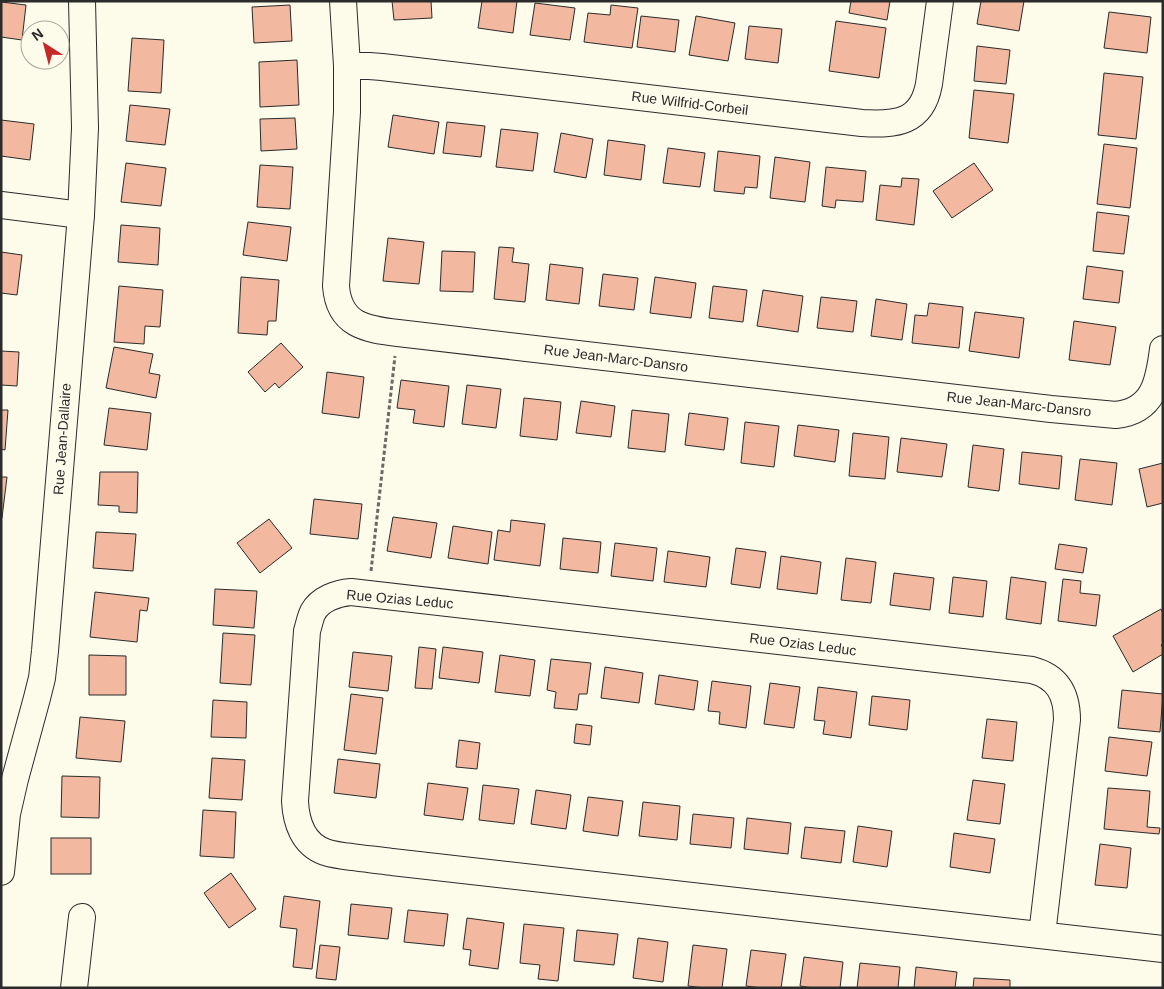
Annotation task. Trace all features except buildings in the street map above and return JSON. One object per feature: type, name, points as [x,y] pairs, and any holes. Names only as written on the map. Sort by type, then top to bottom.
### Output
[{"type":"street","name":"Rue Jean-Dallaire","points":[[1,872],[7,814],[42,678],[45,651],[81,215],[85,128],[82,1]]},
{"type":"street","name":"Rue Jean-Marc-Dansro","points":[[342,1],[347,66],[347,112],[336,286],[342,310],[362,327],[372,330],[1116,415],[1133,411],[1152,395],[1159,378],[1163,349]]},
{"type":"street","name":"Rue Wilfrid-Corbeil","points":[[347,66],[382,67],[862,123],[886,124],[912,115],[924,102],[929,84],[940,1]]},
{"type":"street","points":[[1,205],[81,215]]},
{"type":"street","name":"Rue Ozias Leduc","points":[[1042,935],[1067,720],[1067,710],[1062,691],[1047,675],[1032,670],[351,592],[333,595],[314,611],[307,631],[294,801],[297,822],[301,831],[308,840],[323,852],[392,862],[1163,949]]},
{"type":"street","points":[[74,988],[82,916]]},
{"type":"path","points":[[370,579],[396,348]]}]
